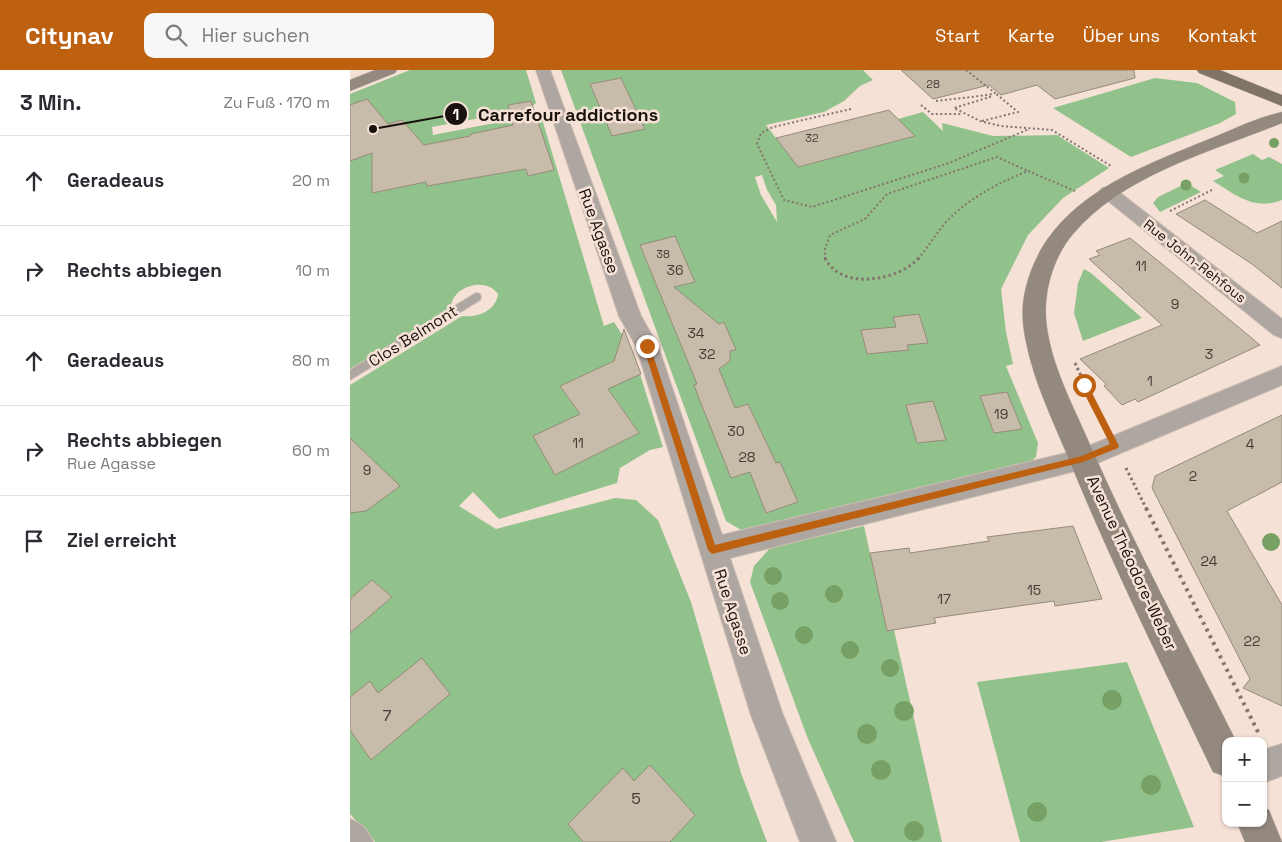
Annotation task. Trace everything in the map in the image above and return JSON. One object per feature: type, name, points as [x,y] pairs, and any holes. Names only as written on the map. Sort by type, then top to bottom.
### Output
[{"type":"main road","points":[[1205,70],[1282,101]]},
{"type":"street","points":[[350,86],[389,70]]},
{"type":"street","name":"Rue Agasse","points":[[543,70],[630,316],[647,346],[767,715],[818,842]]},
{"type":"street","name":"Avenue Théodore-Weber","points":[[1222,751],[1083,459],[1042,361],[1035,326],[1035,300],[1039,278],[1046,257],[1081,214],[1108,192],[1140,173],[1282,117]]},
{"type":"street","name":"Rue John-Rehfous","points":[[1108,192],[1282,330]]},
{"type":"street","points":[[712,550],[1083,459],[1282,375]]},
{"type":"street","points":[[1267,766],[1282,760]]},
{"type":"street","points":[[1258,827],[1264,842]]},
{"type":"street","points":[[350,836],[356,842]]},
{"type":"lane","name":"Clos Belmont","points":[[350,376],[476,297]]},
{"type":"path","points":[[966,70],[1018,112],[980,121]]},
{"type":"path","points":[[936,101],[995,93]]},
{"type":"path","points":[[988,95],[990,97],[954,108],[962,114],[980,121],[1029,130],[1052,130],[1117,169]]},
{"type":"path","points":[[921,105],[932,114],[962,114]]},
{"type":"path","points":[[851,108],[773,127],[761,133],[757,144],[784,200],[798,206],[812,207],[955,162],[990,149],[1029,130]]},
{"type":"path","points":[[1030,170],[1010,178],[966,204],[936,234],[914,263],[894,274],[864,280],[838,273],[825,262],[823,254],[830,235],[865,219],[887,194],[997,157],[1030,170],[1078,193]]},
{"type":"path","points":[[1166,213],[1212,190]]},
{"type":"path","points":[[1073,359],[1260,737]]},
{"type":"green space","points":[[410,70],[526,70],[536,103],[529,109],[432,127],[433,135],[531,116],[542,119],[604,326],[614,322],[633,352],[663,447],[650,450],[620,468],[617,483],[499,519],[473,492],[459,506],[496,529],[615,498],[636,500],[658,520],[691,602],[741,773],[767,842],[375,842],[350,814],[350,385],[462,316],[474,316],[490,309],[494,305],[498,294],[486,286],[470,286],[463,289],[453,300],[451,308],[350,369],[350,94]],"holes":[[[614,397],[639,433],[607,449],[580,414]]]},
{"type":"green space","points":[[561,70],[863,70],[873,80],[860,86],[844,101],[824,112],[766,125],[798,167],[915,136],[898,119],[923,112],[943,131],[942,123],[993,136],[1057,135],[1109,168],[1063,198],[1028,235],[1001,289],[1006,332],[1013,364],[1006,366],[1038,443],[1036,457],[1026,466],[756,530],[741,530],[726,521]],"holes":[[[762,175],[767,190],[776,205],[777,222],[761,195],[755,177]]]},
{"type":"green space","points":[[1155,78],[1197,83],[1235,102],[1236,114],[1220,123],[1131,157],[1053,108]]},
{"type":"green space","points":[[1253,154],[1262,160],[1269,157],[1282,164],[1282,200],[1263,204],[1254,203],[1213,181],[1224,176],[1215,170]]},
{"type":"green space","points":[[1187,183],[1201,192],[1160,212],[1153,203],[1158,197]]},
{"type":"green space","points":[[1084,269],[1142,318],[1083,341],[1074,313],[1078,283]]},
{"type":"green space","points":[[864,526],[887,630],[894,630],[942,842],[854,842],[808,739],[750,582],[754,566],[770,548]]},
{"type":"green space","points":[[1127,662],[1194,827],[1101,842],[1020,842],[977,682]]},
{"type":"building","points":[[901,70],[1134,70],[1135,78],[1055,99],[1037,85],[1001,95],[989,85],[933,99]]},
{"type":"building","points":[[621,78],[645,129],[612,136],[590,84]]},
{"type":"building","points":[[367,99],[388,124],[402,120],[424,145],[513,125],[508,105],[531,101],[554,170],[528,176],[526,169],[427,186],[426,182],[372,193],[372,153],[350,161],[350,105]]},
{"type":"building","points":[[889,110],[915,136],[798,167],[776,138]]},
{"type":"building","points":[[1205,200],[1257,233],[1282,221],[1282,288],[1252,264],[1176,214]]},
{"type":"building","points":[[675,236],[695,282],[674,287],[719,324],[724,322],[736,350],[730,351],[730,361],[719,369],[735,408],[748,404],[776,463],[780,462],[798,502],[766,513],[750,472],[731,478],[694,385],[697,384],[640,245]]},
{"type":"building","points":[[1130,238],[1260,345],[1138,402],[1135,399],[1122,405],[1104,386],[1106,384],[1080,359],[1162,325],[1089,259],[1100,255],[1096,251]]},
{"type":"building","points":[[919,314],[928,343],[907,345],[909,350],[867,354],[861,330],[896,327],[893,317]]},
{"type":"building","points":[[624,329],[641,374],[608,389],[639,433],[555,475],[533,436],[580,414],[560,386],[614,361]]},
{"type":"building","points":[[1007,392],[1022,429],[994,433],[980,396]]},
{"type":"building","points":[[933,401],[946,440],[917,443],[906,405]]},
{"type":"building","points":[[1282,415],[1282,482],[1227,511],[1282,605],[1282,706],[1243,688],[1250,679],[1152,488],[1155,476]]},
{"type":"building","points":[[350,438],[400,486],[366,511],[350,513]]},
{"type":"building","points":[[1073,526],[1102,599],[1055,606],[1054,601],[934,618],[936,623],[887,631],[870,553],[909,548],[910,553],[989,541],[987,537]]},
{"type":"building","points":[[372,580],[392,597],[350,633],[350,599]]},
{"type":"building","points":[[422,658],[450,694],[371,760],[350,730],[350,697],[370,681],[378,693]]},
{"type":"building","points":[[650,765],[695,815],[670,842],[583,842],[568,824],[623,768],[634,781]]},
{"type":"place","name":"Carrefour addictions","points":[[373,129]]},
{"type":"route","points":[[647,346],[712,550],[1083,459],[1115,446],[1084,385]]}]
